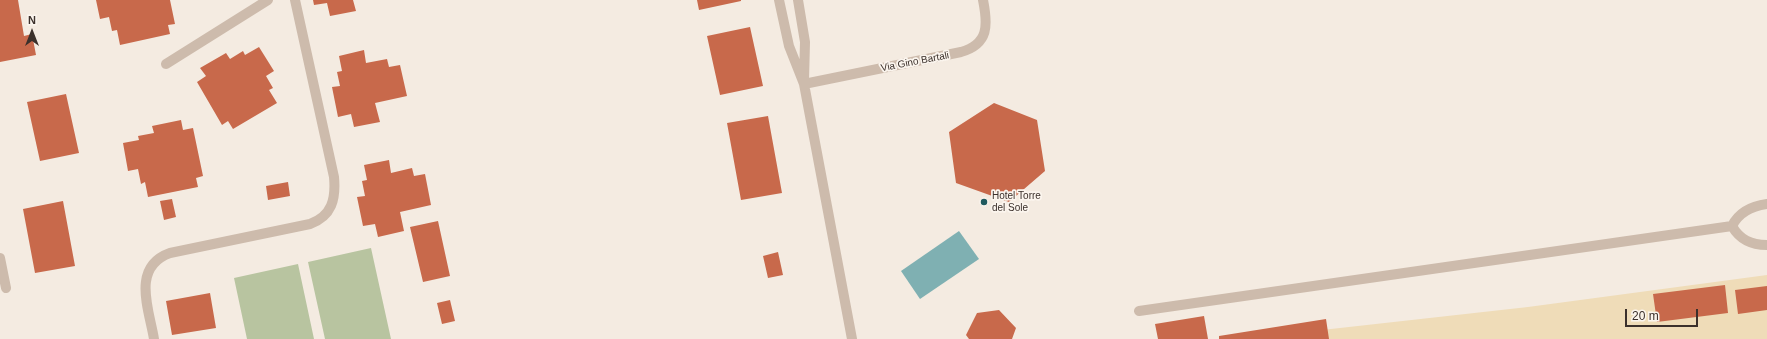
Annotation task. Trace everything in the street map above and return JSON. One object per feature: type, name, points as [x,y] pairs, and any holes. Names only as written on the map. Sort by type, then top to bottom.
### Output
[{"type":"street","points":[[166,64],[268,0]]},
{"type":"street","points":[[154,339],[145,286],[149,269],[157,259],[170,253],[310,224],[321,220],[330,209],[333,200],[334,177],[295,0]]},
{"type":"street","points":[[779,0],[789,46],[804,84]]},
{"type":"street","points":[[798,0],[804,42],[804,84],[852,339]]},
{"type":"street","name":"Via Gino Bartali","points":[[804,84],[961,52],[973,48],[982,40],[985,32],[986,14],[983,0]]},
{"type":"street","points":[[1732,226],[1735,220],[1746,211],[1767,204]]},
{"type":"street","points":[[1732,226],[1744,240],[1753,244],[1767,245]]},
{"type":"street","points":[[1140,311],[1732,226]]},
{"type":"street","points":[[0,258],[6,288]]},
{"type":"green space","points":[[371,248],[391,339],[325,339],[308,262]]},
{"type":"green space","points":[[298,264],[314,339],[247,339],[234,278]]},
{"type":"sand","points":[[1767,275],[1767,339],[1279,339],[1322,330],[1528,307]]},
{"type":"water","points":[[959,231],[979,259],[920,299],[901,271]]},
{"type":"building","points":[[0,0],[18,0],[24,36],[32,34],[36,55],[0,62]]},
{"type":"building","points":[[96,0],[170,0],[175,24],[168,25],[170,34],[120,45],[117,30],[112,31],[109,17],[100,19]]},
{"type":"building","points":[[313,0],[353,0],[356,11],[330,16],[327,3],[314,5]]},
{"type":"building","points":[[697,0],[741,0],[741,1],[699,10]]},
{"type":"building","points":[[750,27],[763,86],[720,95],[707,36]]},
{"type":"building","points":[[259,47],[274,71],[266,76],[273,88],[269,90],[277,103],[233,129],[228,121],[222,125],[197,82],[206,76],[200,68],[226,53],[230,59],[243,51],[245,55]]},
{"type":"building","points":[[364,50],[366,63],[387,59],[389,67],[400,65],[407,96],[375,103],[380,122],[354,127],[351,114],[338,117],[332,87],[340,86],[337,72],[342,71],[339,56]]},
{"type":"building","points":[[66,94],[79,153],[40,161],[27,102]]},
{"type":"building","points":[[994,103],[1037,120],[1045,171],[1009,202],[956,183],[949,132]]},
{"type":"building","points":[[768,116],[782,193],[741,200],[727,123]]},
{"type":"building","points":[[181,120],[183,130],[193,128],[203,176],[196,178],[198,187],[148,197],[145,182],[141,184],[138,169],[128,171],[123,143],[139,140],[138,136],[154,133],[152,126]]},
{"type":"building","points":[[389,160],[391,173],[412,168],[414,176],[425,174],[431,205],[400,212],[404,231],[378,237],[375,224],[363,226],[357,197],[365,196],[362,181],[367,180],[364,165]]},
{"type":"building","points":[[288,182],[290,196],[268,200],[266,186]]},
{"type":"building","points":[[172,199],[176,217],[164,220],[160,201]]},
{"type":"building","points":[[63,201],[75,266],[35,273],[23,209]]},
{"type":"building","points":[[438,221],[450,276],[423,282],[410,227]]},
{"type":"building","points":[[778,252],[783,275],[768,278],[763,256]]},
{"type":"building","points":[[1725,285],[1728,313],[1657,322],[1653,294]]},
{"type":"building","points":[[1767,286],[1767,310],[1738,314],[1735,290]]},
{"type":"building","points":[[210,293],[216,328],[172,335],[166,301]]},
{"type":"building","points":[[450,300],[455,321],[442,324],[437,303]]},
{"type":"building","points":[[999,310],[1016,328],[1012,339],[969,339],[966,335],[977,313]]},
{"type":"building","points":[[1204,316],[1208,339],[1158,339],[1155,324]]},
{"type":"building","points":[[1326,319],[1329,339],[1219,339],[1219,336]]},
{"type":"place","name":"Hotel Torre del Sole","points":[[984,202]]}]
